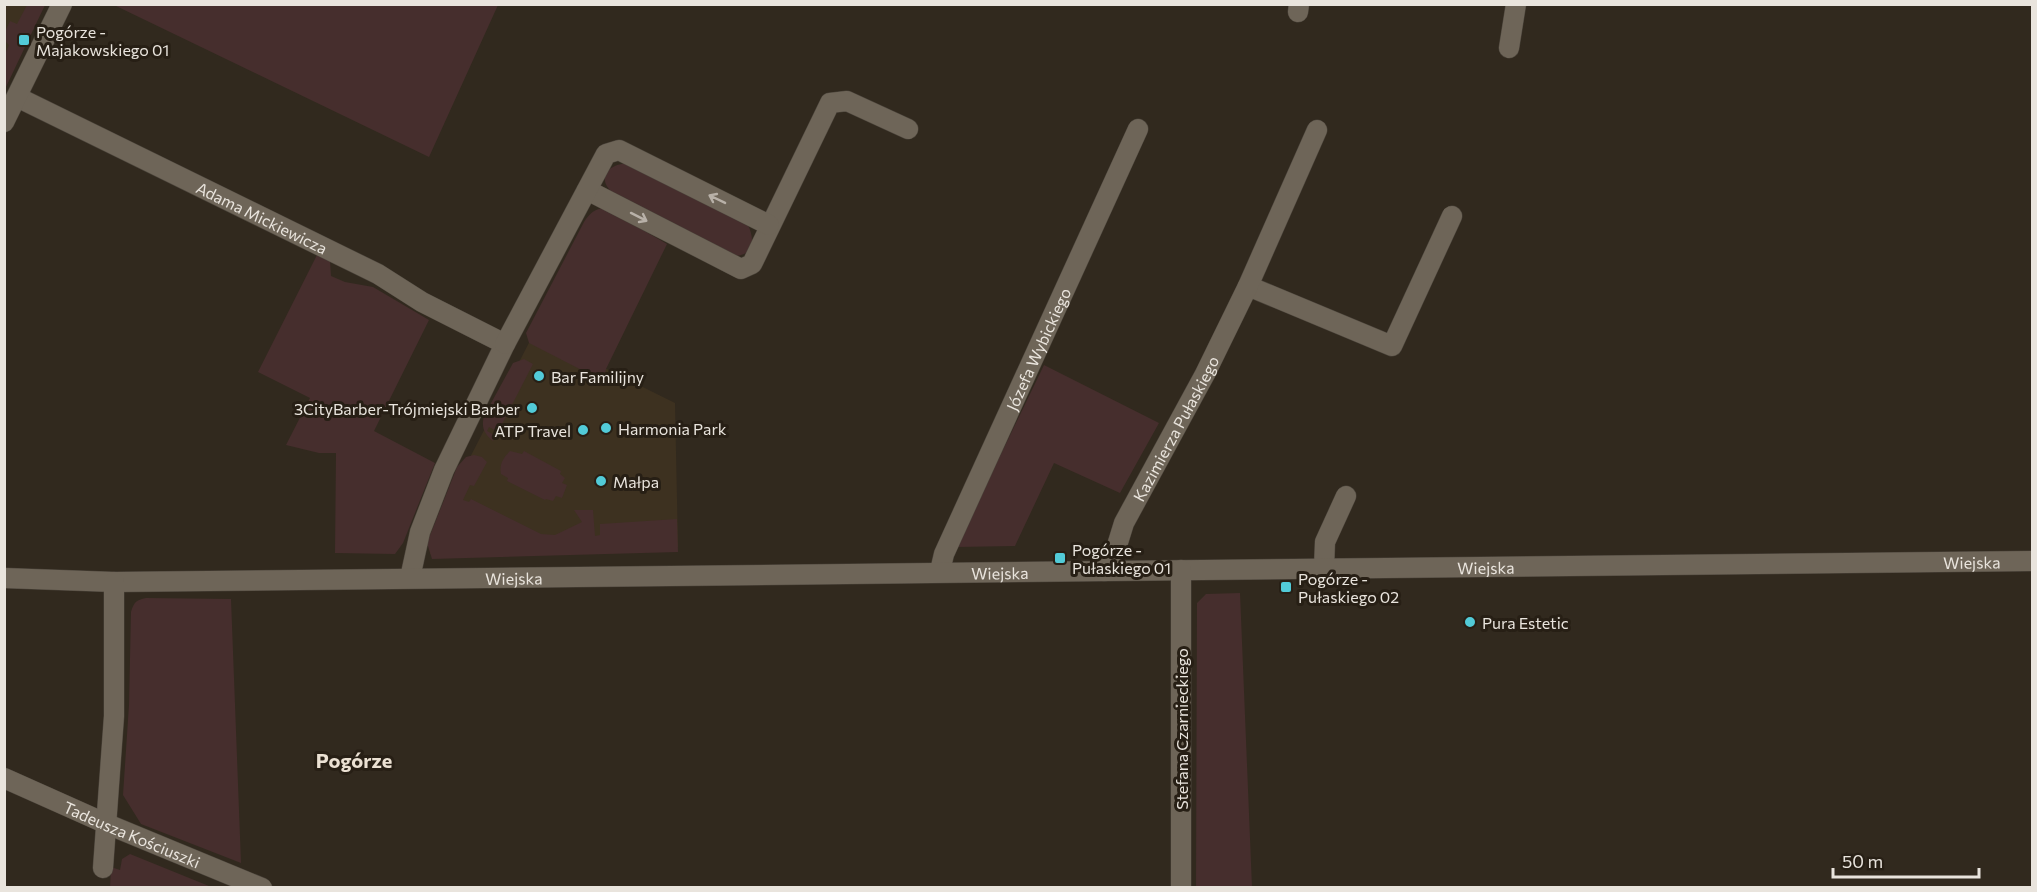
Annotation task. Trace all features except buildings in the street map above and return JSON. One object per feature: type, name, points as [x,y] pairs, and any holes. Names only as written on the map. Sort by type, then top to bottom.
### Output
[{"type":"street","points":[[9,110],[62,4]]},
{"type":"street","points":[[1509,48],[1516,4]]},
{"type":"street","points":[[587,190],[741,269],[752,264],[830,103],[847,101],[909,129]]},
{"type":"street","name":"Adama Mickiewicza","points":[[9,110],[378,274],[422,302],[505,344]]},
{"type":"street","name":"Józefa Wybickiego","points":[[940,571],[944,554],[1138,129]]},
{"type":"street","name":"Kazimierza Pułaskiego","points":[[1104,571],[1115,552],[1124,523],[1205,374],[1248,286],[1317,130]]},
{"type":"street","points":[[410,578],[420,532],[444,470],[505,344],[606,154],[619,150],[769,225]]},
{"type":"street","points":[[1248,286],[1392,346],[1452,216]]},
{"type":"street","points":[[1324,568],[1325,542],[1346,496]]},
{"type":"street","name":"Wiejska","points":[[4,578],[114,582],[940,571],[2032,561]]},
{"type":"street","name":"Stefana Czarnieckiego","points":[[1181,570],[1181,888]]},
{"type":"street","points":[[103,868],[114,716],[114,582]]},
{"type":"street","name":"Tadeusza Kościuszki","points":[[4,778],[107,824],[262,888]]},
{"type":"shaded area","points":[[498,4],[429,157],[114,5]]},
{"type":"shaded area","points":[[5,5],[45,5],[5,83]]},
{"type":"shaded area","points":[[27,5],[45,5],[5,89],[5,54],[9,45],[5,41],[5,32],[10,21],[17,24]]},
{"type":"shaded area","points":[[631,163],[748,225],[752,237],[751,247],[744,254],[731,256],[615,195],[605,183],[606,173],[616,166]]},
{"type":"shaded area","points":[[605,208],[667,244],[606,369],[603,381],[529,343],[526,333],[584,222],[593,212]]},
{"type":"shaded area","points":[[318,253],[330,261],[331,276],[345,282],[373,287],[429,320],[374,431],[435,463],[403,543],[395,554],[335,553],[336,453],[319,453],[286,445],[310,398],[258,372]]},
{"type":"shaded area","name":"Harmonia Park","points":[[534,333],[675,403],[678,547],[430,554],[429,537]]},
{"type":"shaded area","points":[[524,359],[533,364],[498,432],[489,427],[487,431],[496,436],[493,441],[484,430],[484,416],[513,363]]},
{"type":"shaded area","points":[[1044,365],[1159,423],[1120,493],[1054,463],[1015,546],[956,547]]},
{"type":"shaded area","points":[[510,451],[522,454],[524,451],[561,471],[560,474],[565,478],[562,483],[567,485],[562,498],[556,496],[553,501],[545,500],[507,481],[508,478],[501,474],[501,465]]},
{"type":"shaded area","points":[[474,455],[482,457],[487,462],[474,486],[470,485],[463,500],[469,502],[471,499],[541,534],[555,535],[582,522],[574,510],[593,510],[595,536],[600,535],[600,524],[677,519],[678,552],[432,559],[427,543],[457,467],[466,457]]},
{"type":"shaded area","points":[[1240,593],[1252,887],[1196,887],[1197,603],[1206,594]]},
{"type":"shaded area","points":[[146,598],[231,599],[241,863],[141,824],[123,795],[129,705],[131,612],[136,602]]},
{"type":"shaded area","points":[[130,854],[209,886],[209,888],[110,888],[111,867],[120,870],[122,859]]},
{"type":"place","name":"Pogórze - Majakowskiego 01","points":[[24,40]]},
{"type":"place","name":"Bar Familijny","points":[[539,376]]},
{"type":"place","name":"3CityBarber-Trójmiejski Barber","points":[[532,408]]},
{"type":"place","name":"Harmonia Park","points":[[606,428]]},
{"type":"place","name":"ATP Travel","points":[[583,430]]},
{"type":"place","name":"Małpa","points":[[601,481]]},
{"type":"place","name":"Pogórze - Pułaskiego 01","points":[[1060,558]]},
{"type":"place","name":"Pogórze - Pułaskiego 02","points":[[1286,587]]},
{"type":"place","name":"Pura Estetic","points":[[1470,622]]},
{"type":"district","name":"Pogórze","points":[[354,760]]}]
